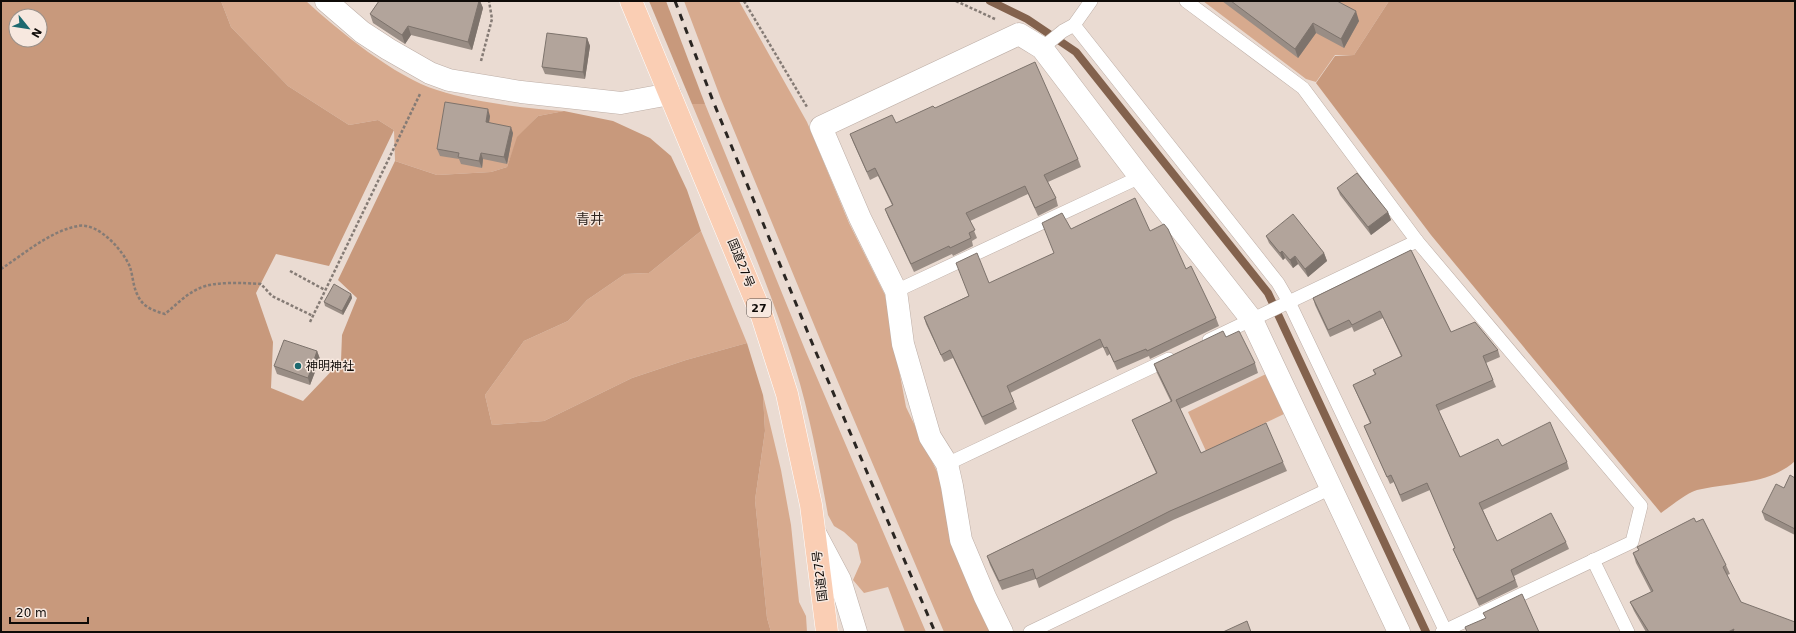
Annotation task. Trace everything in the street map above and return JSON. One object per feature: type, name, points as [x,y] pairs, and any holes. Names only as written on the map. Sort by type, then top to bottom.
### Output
[{"type":"highway","name":"国道27号","points":[[631,1],[769,336],[787,394],[806,474],[815,532],[827,632]]},
{"type":"street","points":[[326,1],[362,32],[430,73],[449,80],[521,92],[621,103],[670,94]]},
{"type":"street","points":[[1002,632],[985,597],[961,540],[947,464],[930,437],[903,344],[896,292],[860,218],[821,127],[1019,34],[1045,45],[1140,178],[1259,316],[1331,488],[1399,632]]},
{"type":"street","points":[[815,532],[840,580],[856,632]]},
{"type":"lane","points":[[1045,45],[1068,28],[1091,1]]},
{"type":"lane","points":[[1068,28],[1278,283],[1286,304],[1444,632],[1632,542],[1641,506],[1418,241],[1303,88],[1186,1]]},
{"type":"lane","points":[[896,292],[1140,178]]},
{"type":"lane","points":[[1196,346],[1418,241]]},
{"type":"lane","points":[[947,464],[1181,353]]},
{"type":"lane","points":[[1030,632],[1331,488]]},
{"type":"lane","points":[[1594,560],[1628,632]]},
{"type":"path","points":[[475,85],[492,20],[489,1]]},
{"type":"path","points":[[744,1],[812,117],[821,127]]},
{"type":"path","points":[[956,1],[999,21],[1019,34]]},
{"type":"path","points":[[310,322],[430,73]]},
{"type":"path","points":[[1,269],[56,234],[79,225],[95,229],[116,246],[125,256],[138,297],[151,310],[165,314],[187,295],[201,287],[249,283],[261,284],[272,296],[313,316]]},
{"type":"path","points":[[290,271],[325,290]]},
{"type":"shaded area","points":[[1,1],[221,1],[231,27],[288,86],[349,125],[378,120],[394,130],[329,266],[276,254],[256,293],[273,342],[271,388],[303,401],[341,361],[342,335],[357,298],[338,280],[395,161],[437,175],[491,172],[507,167],[517,137],[538,116],[564,111],[613,121],[650,138],[671,156],[687,190],[701,231],[649,273],[625,274],[587,300],[568,321],[524,341],[485,395],[492,425],[544,421],[632,378],[686,360],[747,343],[763,395],[765,431],[755,500],[767,618],[771,632],[1,632]]},
{"type":"shaded area","points":[[221,1],[306,1],[334,26],[368,52],[403,75],[421,84],[453,95],[484,102],[564,111],[538,116],[518,137],[507,167],[491,172],[437,175],[395,161],[394,130],[378,120],[349,125],[288,86],[231,27]]},
{"type":"shaded area","points":[[649,1],[666,1],[705,104],[692,104]]},
{"type":"shaded area","points":[[684,1],[739,1],[807,122],[849,223],[885,295],[906,407],[941,480],[990,632],[944,632],[824,349],[721,99]]},
{"type":"shaded area","points":[[1203,1],[1389,1],[1354,55],[1335,55],[1316,82],[1306,79]]},
{"type":"shaded area","points":[[1389,1],[1795,1],[1795,461],[1785,469],[1761,479],[1697,490],[1683,497],[1661,513],[1431,235],[1316,83],[1335,56],[1354,55]]},
{"type":"shaded area","points":[[692,104],[705,104],[806,352],[926,632],[905,632],[888,587],[864,593],[853,580],[861,562],[857,544],[844,532],[834,526],[828,515],[810,422],[784,333],[746,234]]},
{"type":"shaded area","points":[[701,231],[747,343],[686,360],[632,378],[544,421],[492,425],[485,395],[524,341],[568,321],[587,300],[625,274],[649,273]]},
{"type":"shaded area","points":[[1266,374],[1284,414],[1206,451],[1188,412]]},
{"type":"shaded area","points":[[763,395],[781,470],[791,525],[799,602],[806,616],[807,632],[771,632],[767,618],[755,500],[765,431]]},
{"type":"building","points":[[379,1],[479,1],[468,42],[408,26],[402,35],[370,14]]},
{"type":"building","points":[[1231,1],[1337,1],[1356,11],[1341,39],[1313,23],[1295,49]]},
{"type":"building","points":[[547,33],[587,38],[583,72],[542,67]]},
{"type":"building","points":[[1035,62],[1078,159],[1044,175],[1056,198],[1035,208],[1025,186],[966,213],[975,230],[969,233],[971,238],[950,248],[949,246],[911,264],[885,209],[893,205],[875,168],[867,172],[850,134],[892,115],[896,123],[933,106],[935,108]]},
{"type":"building","points":[[445,102],[488,109],[486,122],[511,127],[504,157],[481,153],[479,161],[458,157],[459,153],[437,149]]},
{"type":"building","points":[[1357,173],[1388,212],[1368,227],[1337,188]]},
{"type":"building","points":[[1135,198],[1150,231],[1164,224],[1168,229],[1186,269],[1191,266],[1216,318],[1147,351],[1146,349],[1114,362],[1107,347],[1104,348],[1100,339],[1007,386],[1014,402],[982,417],[950,350],[941,355],[924,317],[969,296],[956,263],[977,253],[989,283],[1054,253],[1042,223],[1062,213],[1071,229]]},
{"type":"building","points":[[1293,214],[1324,253],[1305,269],[1295,256],[1290,260],[1282,251],[1280,253],[1266,236]]},
{"type":"building","points":[[1411,250],[1451,332],[1475,322],[1498,350],[1483,356],[1493,380],[1436,405],[1460,457],[1498,439],[1502,446],[1550,422],[1567,462],[1479,503],[1497,541],[1551,513],[1566,542],[1511,570],[1515,580],[1477,599],[1453,549],[1455,548],[1427,483],[1400,495],[1391,475],[1387,477],[1364,426],[1371,423],[1353,385],[1376,374],[1373,370],[1402,356],[1380,311],[1352,325],[1349,320],[1328,330],[1313,298]]},
{"type":"building","points":[[334,284],[351,294],[342,311],[324,302]]},
{"type":"building","points":[[1223,331],[1226,337],[1239,331],[1255,363],[1176,400],[1201,453],[1266,423],[1283,462],[1170,511],[1036,579],[1033,569],[999,581],[987,556],[1157,473],[1132,420],[1172,401],[1154,364]]},
{"type":"building","name":"神明神社","points":[[284,340],[317,351],[308,378],[274,366]]},
{"type":"building","points":[[1790,475],[1795,478],[1795,529],[1762,512],[1776,484],[1784,488]]},
{"type":"building","points":[[1694,518],[1696,522],[1703,519],[1726,565],[1723,567],[1741,602],[1795,622],[1795,632],[1733,632],[1734,629],[1728,632],[1649,632],[1630,602],[1653,591],[1633,553],[1639,550],[1637,547]]},
{"type":"building","points":[[1522,594],[1539,632],[1467,632],[1465,627],[1486,618],[1483,613]]},
{"type":"building","points":[[1247,621],[1251,632],[1223,632]]},
{"type":"waterway","points":[[990,1],[1027,19],[1076,52],[1268,293],[1426,632]]},
{"type":"railway","points":[[675,1],[713,101],[815,350],[935,632]]},
{"type":"place","name":"神明神社","points":[[298,366]]},
{"type":"district","name":"青井","points":[[590,219]]}]
